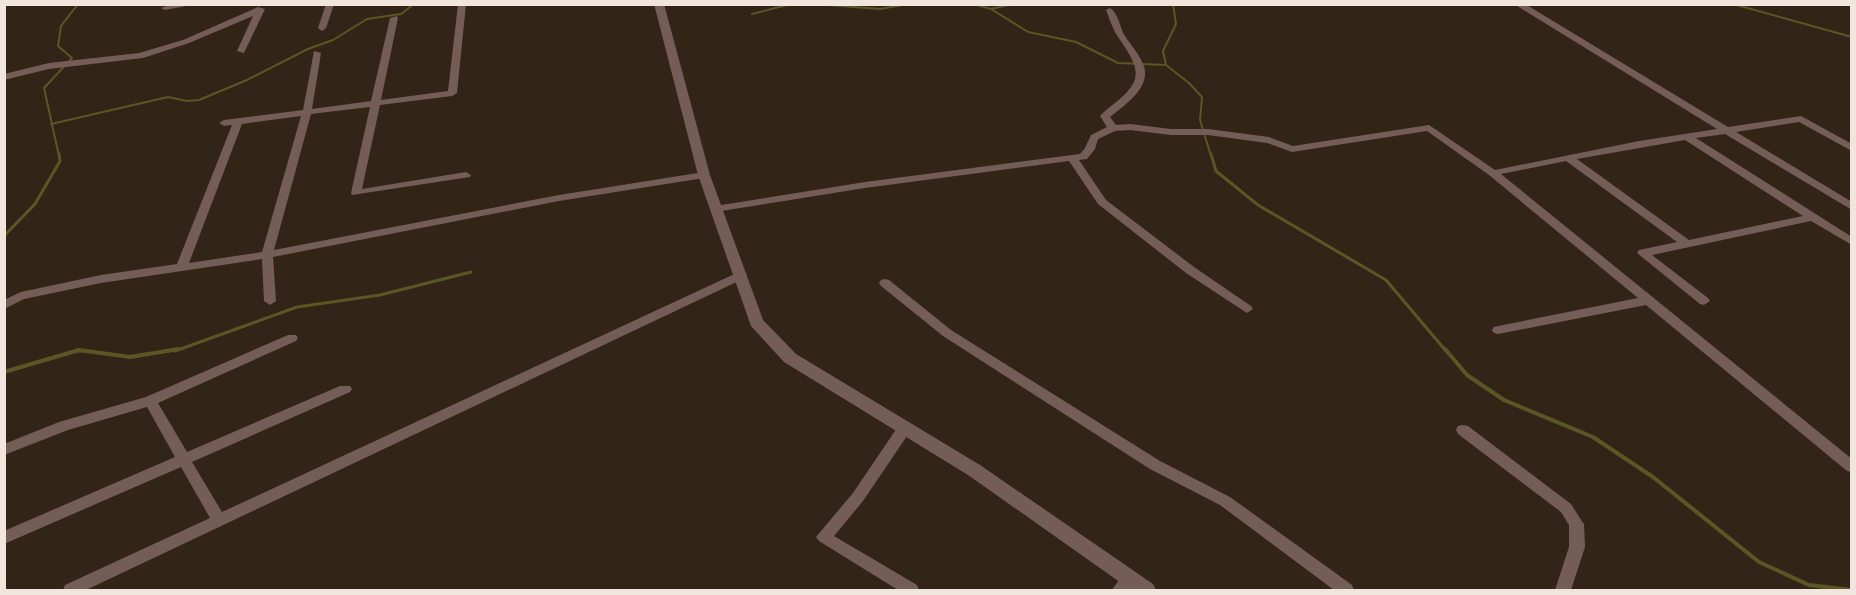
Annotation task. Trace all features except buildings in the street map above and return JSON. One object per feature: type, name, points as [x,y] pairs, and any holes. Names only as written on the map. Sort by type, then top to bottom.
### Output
[{"type":"street","points":[[165,8],[194,4]]},
{"type":"street","points":[[322,27],[330,4]]},
{"type":"street","points":[[224,123],[452,93],[462,4]]},
{"type":"street","points":[[659,4],[704,175],[756,322],[790,358],[974,470],[1125,584],[1146,591]]},
{"type":"street","points":[[1518,4],[1851,207]]},
{"type":"street","points":[[241,51],[262,8]]},
{"type":"street","points":[[4,77],[50,66],[109,62],[142,55],[200,37],[262,8]]},
{"type":"street","points":[[1110,10],[1118,33],[1143,70],[1142,80],[1130,95],[1105,116],[1113,128]]},
{"type":"street","points":[[394,18],[356,193],[466,176]]},
{"type":"street","points":[[270,301],[267,255],[307,112],[317,53]]},
{"type":"street","points":[[1493,173],[1686,136],[1800,119],[1851,148]]},
{"type":"street","points":[[182,267],[238,121]]},
{"type":"street","points":[[715,209],[865,185],[1083,157],[1090,149],[1094,137],[1113,128],[1208,132],[1269,140],[1292,148],[1429,128],[1493,173],[1851,467]]},
{"type":"street","points":[[1686,136],[1851,242]]},
{"type":"street","points":[[1072,158],[1102,202],[1190,270],[1247,309]]},
{"type":"street","points":[[1568,158],[1687,244]]},
{"type":"street","points":[[4,305],[21,296],[101,279],[267,255],[559,198],[704,175]]},
{"type":"street","points":[[1704,301],[1643,253],[1812,217]]},
{"type":"street","points":[[71,591],[741,275]]},
{"type":"street","points":[[885,283],[947,333],[1155,465],[1225,501],[1346,591]]},
{"type":"street","points":[[1498,330],[1649,300]]},
{"type":"street","points":[[4,450],[64,426],[150,401],[292,338]]},
{"type":"street","points":[[4,538],[345,389]]},
{"type":"street","points":[[150,401],[219,521]]},
{"type":"street","points":[[904,429],[858,497],[824,537],[911,591]]},
{"type":"street","points":[[1463,430],[1566,508],[1575,524],[1577,547],[1563,591]]},
{"type":"waterway","points":[[52,124],[44,88],[72,58],[58,46],[61,26],[78,4]]},
{"type":"waterway","points":[[52,124],[168,97],[187,101],[199,100],[247,80],[308,49],[333,40],[367,19],[401,14],[414,4]]},
{"type":"waterway","points":[[752,14],[791,4]]},
{"type":"waterway","points":[[815,4],[880,9],[908,4]]},
{"type":"waterway","points":[[974,4],[991,9]]},
{"type":"waterway","points":[[991,9],[1013,4]]},
{"type":"waterway","points":[[1166,65],[1163,51],[1176,24],[1173,4]]},
{"type":"waterway","points":[[1733,4],[1852,37]]},
{"type":"waterway","points":[[991,9],[1028,32],[1076,42],[1118,63],[1166,65]]},
{"type":"waterway","points":[[1166,65],[1189,83],[1202,97],[1200,120],[1211,156]]},
{"type":"waterway","points":[[52,124],[59,156]]},
{"type":"waterway","points":[[4,236],[35,204],[60,161],[59,154]]},
{"type":"waterway","points":[[1211,154],[1216,171],[1258,205],[1386,280],[1446,351]]},
{"type":"waterway","points":[[175,351],[297,307],[380,295],[471,272]]},
{"type":"waterway","points":[[4,372],[79,350],[130,357],[179,349]]},
{"type":"waterway","points":[[1445,349],[1467,375],[1504,400],[1593,437],[1653,477],[1759,562],[1809,585],[1852,590]]},
{"type":"waterway","points":[[77,351],[83,351]]}]
